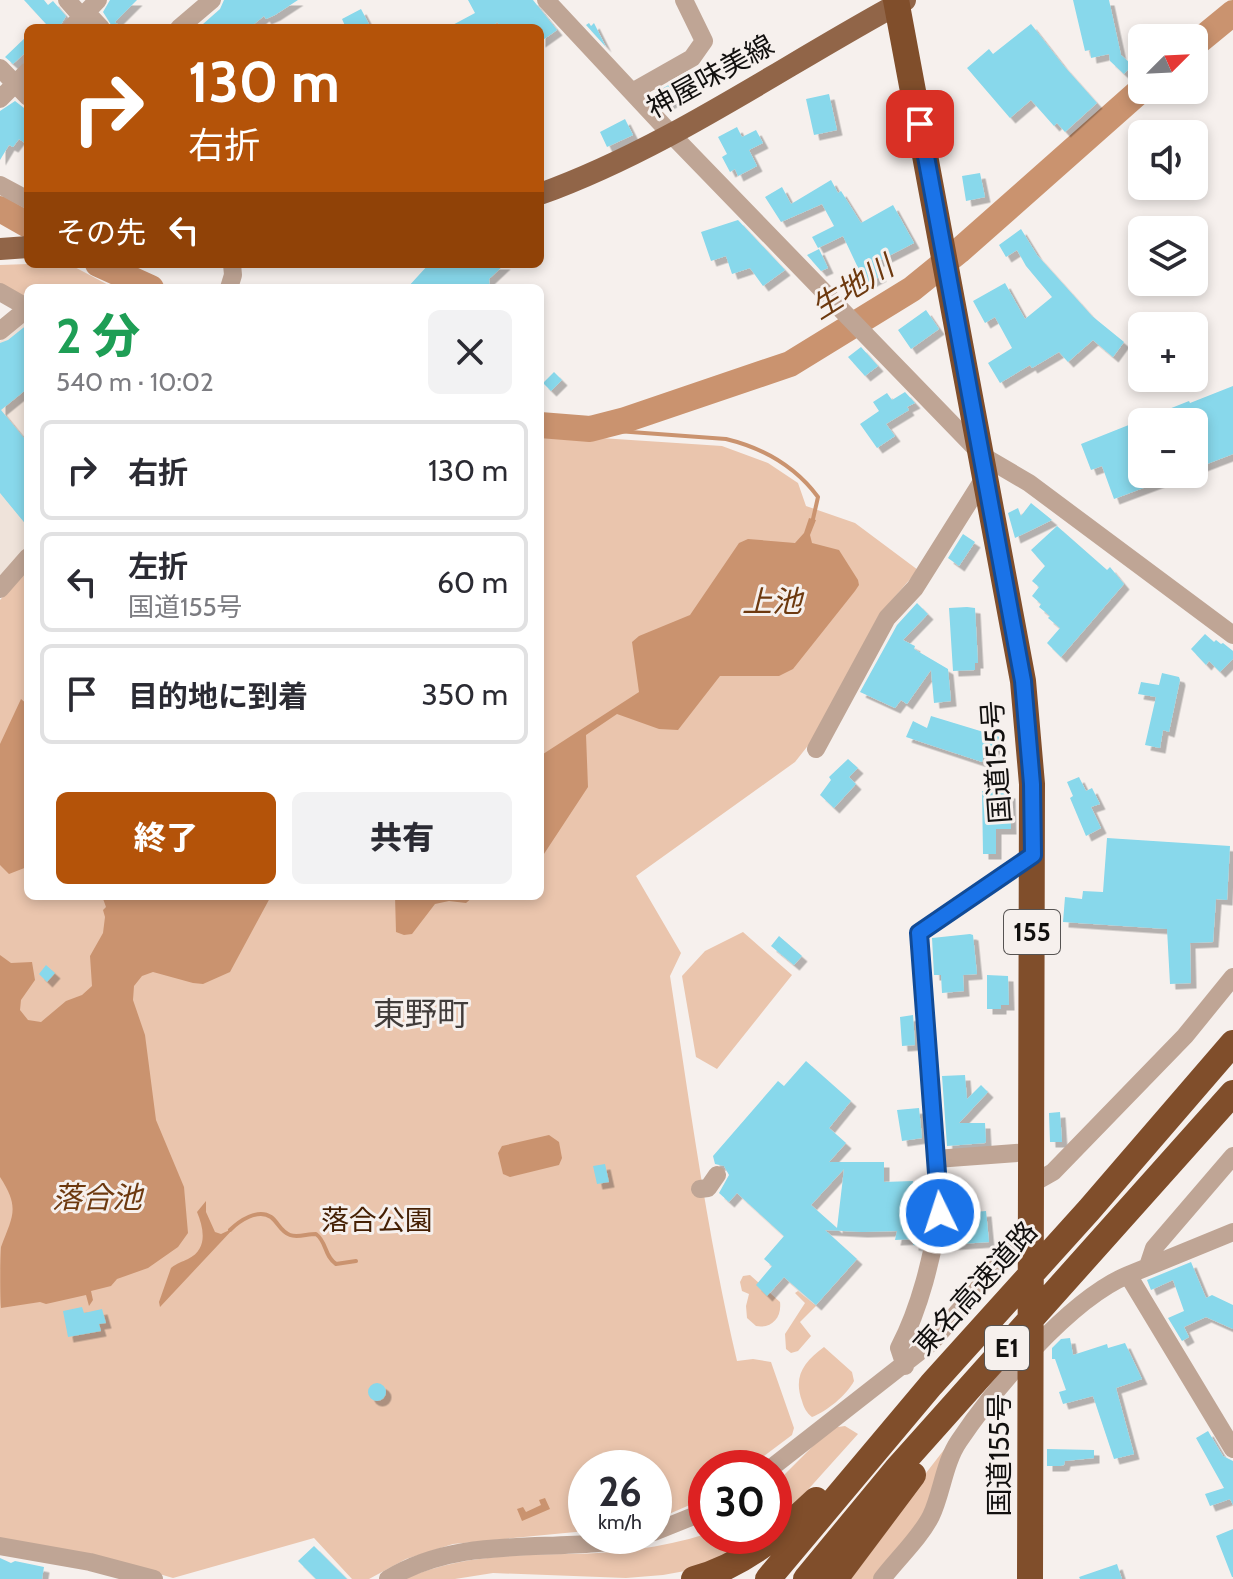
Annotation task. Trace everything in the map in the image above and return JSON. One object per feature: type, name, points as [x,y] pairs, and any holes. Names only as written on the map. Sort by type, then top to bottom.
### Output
[{"type":"highway","name":"国道155号","points":[[900,1],[1023,681],[1032,784],[1029,1354],[1033,1396],[1030,1579]]},
{"type":"highway","name":"東名高速道路","points":[[768,1579],[931,1385],[1089,1210],[1233,1043]]},
{"type":"highway","name":"E1","points":[[806,1579],[903,1475],[1000,1356],[1233,1093]]},
{"type":"highway","points":[[694,1579],[726,1568],[772,1540],[833,1483],[874,1452]]},
{"type":"highway","points":[[835,1579],[903,1475]]},
{"type":"main road","name":"神屋味美線","points":[[544,193],[581,179],[671,134],[900,1]]},
{"type":"main road","points":[[0,249],[24,247]]},
{"type":"street","points":[[67,0],[84,14]]},
{"type":"street","points":[[184,24],[212,0]]},
{"type":"street","points":[[546,0],[866,336],[985,466],[1029,483],[1233,635]]},
{"type":"street","points":[[632,92],[692,58],[704,41],[684,0]]},
{"type":"street","points":[[0,68],[24,84],[0,99]]},
{"type":"street","points":[[0,185],[24,198]]},
{"type":"street","points":[[0,292],[24,306]]},
{"type":"street","points":[[0,331],[24,311]]},
{"type":"street","points":[[816,749],[887,618],[915,588],[985,466]]},
{"type":"street","points":[[0,589],[24,562]]},
{"type":"street","points":[[905,1366],[899,1348],[913,1321],[940,1213],[919,933],[1033,855]]},
{"type":"street","points":[[1030,1185],[1053,1172],[1231,985]]},
{"type":"street","points":[[936,1159],[1030,1152]]},
{"type":"street","points":[[1148,1266],[1154,1248],[1233,1156]]},
{"type":"street","points":[[700,1189],[708,1188],[717,1175]]},
{"type":"street","points":[[792,1452],[932,1342],[1030,1228]]},
{"type":"street","points":[[882,1579],[930,1518],[957,1444],[1029,1354],[1066,1318],[1115,1280],[1233,1232]]},
{"type":"street","points":[[1128,1275],[1233,1449]]},
{"type":"street","points":[[388,1579],[408,1567],[455,1552],[487,1547],[568,1544]]},
{"type":"street","points":[[0,1546],[90,1562],[154,1579]]},
{"type":"shaded area","points":[[24,321],[24,554],[0,579],[0,341]]},
{"type":"green space","points":[[0,265],[76,268],[106,284],[24,284],[24,300],[0,286]]},
{"type":"green space","name":"落合公園","points":[[544,434],[722,446],[768,463],[798,483],[806,506],[855,523],[918,570],[879,615],[814,738],[795,762],[636,876],[681,953],[670,976],[708,1217],[737,1361],[753,1359],[771,1362],[794,1428],[792,1435],[772,1450],[688,1450],[688,1506],[672,1513],[672,1450],[568,1450],[568,1533],[453,1544],[406,1559],[369,1579],[352,1579],[314,1538],[173,1578],[91,1554],[0,1540],[0,600],[24,573],[24,900],[544,900]]},
{"type":"green space","points":[[743,932],[792,975],[717,1069],[696,1057],[682,976],[705,951]]},
{"type":"green space","points":[[750,1275],[780,1302],[777,1317],[766,1326],[756,1326],[747,1318],[749,1294],[742,1291],[740,1282],[743,1276]]},
{"type":"green space","points":[[798,1291],[816,1306],[800,1322],[811,1336],[798,1351],[791,1353],[786,1349],[785,1334],[805,1303],[795,1293]]},
{"type":"green space","points":[[824,1347],[852,1372],[854,1381],[836,1402],[812,1417],[803,1403],[800,1377],[806,1364]]},
{"type":"green space","points":[[845,1426],[858,1434],[792,1507],[792,1467],[831,1428]]},
{"type":"green space","points":[[950,1442],[928,1510],[875,1579],[844,1579]]},
{"type":"green space","points":[[688,1539],[688,1554],[728,1554],[696,1569],[626,1578],[493,1573],[455,1579],[404,1579],[464,1561],[505,1556],[672,1554],[672,1543]]},
{"type":"water","name":"上池","points":[[809,518],[816,520],[810,535],[812,543],[839,550],[859,585],[793,669],[779,676],[720,676],[678,730],[659,729],[617,714],[586,735],[588,787],[544,854],[544,753],[639,692],[632,642],[639,636],[690,615],[739,543],[748,539],[795,543],[804,533]]},
{"type":"water","points":[[21,699],[24,702],[24,868],[9,874],[0,865],[0,744]]},
{"type":"water","name":"落合池","points":[[103,900],[269,900],[230,972],[203,984],[153,972],[142,976],[134,986],[133,1000],[145,1035],[156,1120],[184,1187],[188,1233],[178,1247],[148,1268],[117,1279],[111,1286],[91,1291],[93,1300],[89,1306],[86,1295],[46,1304],[40,1302],[1,1308],[1,1247],[9,1227],[12,1204],[0,1177],[0,955],[11,963],[32,962],[35,980],[21,1000],[20,1010],[28,1020],[41,1022],[66,1001],[82,995],[92,986],[90,956],[103,933],[103,910],[106,907]]},
{"type":"water","points":[[395,900],[469,900],[466,903],[449,901],[435,904],[412,934],[396,932]]},
{"type":"water","points":[[549,1135],[559,1142],[562,1158],[559,1165],[510,1177],[503,1174],[498,1153],[502,1146]]},
{"type":"water","points":[[206,1201],[206,1212],[215,1232],[221,1234],[234,1228],[160,1307],[171,1268],[199,1250],[203,1232],[197,1212]]},
{"type":"water","points":[[545,1498],[550,1509],[522,1521],[517,1509],[523,1507],[526,1512],[541,1505],[539,1500]]},
{"type":"building","points":[[24,0],[44,0],[48,5],[53,1],[66,16],[61,24],[46,24]]},
{"type":"building","points":[[110,0],[137,0],[115,22],[117,24],[110,24],[103,12]]},
{"type":"building","points":[[224,0],[298,0],[254,24],[203,24],[220,9]]},
{"type":"building","points":[[468,0],[533,0],[557,30],[544,39],[544,24],[454,24],[475,13]]},
{"type":"building","points":[[1073,0],[1109,0],[1121,55],[1128,61],[1128,70],[1124,74],[1110,61],[1109,54],[1091,58],[1090,50],[1085,51]]},
{"type":"building","points":[[361,9],[369,24],[344,24],[342,19]]},
{"type":"building","points":[[589,23],[591,26],[594,23],[606,47],[586,25]]},
{"type":"building","points":[[1031,24],[1097,103],[1065,132],[1057,123],[1054,126],[1031,100],[1010,118],[967,68],[989,49],[993,54]]},
{"type":"building","points":[[24,39],[24,54],[13,64],[5,57]]},
{"type":"building","points":[[677,80],[685,95],[664,106],[655,93]]},
{"type":"building","points":[[829,94],[837,130],[814,135],[806,99]]},
{"type":"building","points":[[15,101],[24,108],[24,142],[19,139],[13,147],[9,145],[0,160],[0,111]]},
{"type":"building","points":[[625,119],[633,135],[607,147],[600,132]]},
{"type":"building","points":[[737,127],[742,137],[756,130],[763,143],[749,150],[757,166],[738,176],[735,169],[730,172],[722,157],[727,154],[718,137]]},
{"type":"building","points":[[980,173],[985,197],[966,201],[962,176]]},
{"type":"building","points":[[831,180],[861,223],[893,205],[914,243],[875,263],[881,276],[855,290],[848,278],[860,272],[843,236],[818,248],[812,237],[834,226],[822,204],[781,222],[765,197],[782,187],[791,204]]},
{"type":"building","points":[[738,220],[785,270],[763,286],[750,268],[732,274],[726,256],[711,261],[701,232]]},
{"type":"building","points":[[1021,229],[1037,255],[1092,316],[1124,342],[1113,357],[1093,340],[1068,362],[1059,352],[1000,383],[988,363],[1012,348],[995,317],[985,323],[973,301],[1005,283],[1025,319],[1052,297],[1017,250],[1006,257],[999,245]]},
{"type":"building","points":[[819,249],[828,268],[821,271],[807,255]]},
{"type":"building","points":[[425,268],[501,268],[489,279],[490,284],[411,284]]},
{"type":"building","points":[[926,310],[939,329],[911,349],[898,330]]},
{"type":"building","points":[[24,327],[24,391],[1,410],[24,438],[24,522],[0,493],[0,343]]},
{"type":"building","points":[[861,347],[878,366],[865,376],[848,357]]},
{"type":"building","points":[[554,372],[562,380],[551,391],[544,382]]},
{"type":"building","points":[[1233,386],[1233,454],[1208,464],[1208,408],[1171,408]]},
{"type":"building","points":[[905,392],[915,403],[886,424],[895,436],[877,448],[860,424],[879,411],[873,402],[887,393],[892,400]]},
{"type":"building","points":[[1128,425],[1128,488],[1143,488],[1114,499],[1102,466],[1091,470],[1081,444]]},
{"type":"building","points":[[1031,503],[1052,520],[1015,538],[1008,513],[1018,508],[1021,516]]},
{"type":"building","points":[[1057,526],[1107,570],[1110,567],[1124,584],[1061,657],[1047,643],[1060,628],[1048,618],[1050,616],[1032,596],[1039,587],[1032,581],[1045,566],[1031,550]]},
{"type":"building","points":[[963,534],[975,542],[959,566],[948,558]]},
{"type":"building","points":[[917,603],[928,614],[903,640],[948,669],[951,701],[934,703],[931,670],[907,704],[901,700],[895,708],[860,692],[897,625]]},
{"type":"building","points":[[949,608],[975,608],[978,663],[975,663],[975,670],[953,671]]},
{"type":"building","points":[[1205,634],[1233,651],[1233,659],[1220,672],[1209,661],[1206,665],[1191,649]]},
{"type":"building","points":[[1162,673],[1179,677],[1180,680],[1169,732],[1163,730],[1160,748],[1145,745],[1156,697],[1138,694],[1141,682],[1159,685]]},
{"type":"building","points":[[931,716],[1000,737],[993,757],[984,754],[982,762],[906,737],[913,721],[927,728]]},
{"type":"building","points":[[848,759],[858,768],[849,777],[856,784],[834,808],[820,795],[831,780],[829,777]]},
{"type":"building","points":[[1079,777],[1086,791],[1092,788],[1100,804],[1091,807],[1101,828],[1086,836],[1070,798],[1073,796],[1067,782]]},
{"type":"building","points":[[982,791],[1010,793],[1011,829],[996,829],[996,854],[983,854]]},
{"type":"building","points":[[1107,838],[1230,846],[1227,900],[1216,899],[1213,942],[1190,943],[1191,983],[1170,984],[1167,929],[1063,922],[1065,897],[1082,899],[1083,891],[1103,892]]},
{"type":"building","points":[[973,935],[977,974],[963,975],[964,991],[942,993],[941,975],[934,975],[932,938]]},
{"type":"building","points":[[779,936],[802,956],[794,965],[771,946]]},
{"type":"building","points":[[46,965],[55,973],[47,982],[39,974]]},
{"type":"building","points":[[987,975],[1008,976],[1009,1005],[1001,1005],[1001,1009],[987,1009]]},
{"type":"building","points":[[913,1015],[915,1045],[902,1046],[900,1017]]},
{"type":"building","points":[[806,1061],[851,1101],[829,1128],[846,1143],[829,1162],[884,1162],[884,1182],[913,1181],[915,1216],[927,1216],[921,1246],[913,1245],[914,1239],[895,1240],[897,1231],[825,1230],[857,1259],[816,1305],[784,1277],[767,1296],[756,1285],[772,1266],[764,1259],[784,1236],[737,1193],[729,1202],[719,1193],[729,1175],[724,1166],[715,1164],[713,1156],[778,1081],[784,1086]],"holes":[[[844,1169],[837,1228],[811,1205]]]},
{"type":"building","points":[[965,1075],[967,1099],[981,1085],[988,1092],[959,1123],[985,1123],[986,1141],[947,1146],[942,1076]]},
{"type":"building","points":[[919,1108],[922,1138],[902,1141],[897,1110]]},
{"type":"building","points":[[1060,1112],[1062,1142],[1050,1142],[1049,1113]]},
{"type":"building","points":[[605,1164],[609,1182],[597,1184],[593,1166]]},
{"type":"building","points":[[986,1211],[989,1242],[946,1245],[952,1214]]},
{"type":"building","points":[[1191,1262],[1206,1298],[1212,1295],[1233,1305],[1233,1329],[1206,1317],[1184,1327],[1189,1337],[1182,1341],[1168,1318],[1184,1311],[1173,1280],[1151,1290],[1147,1280]]},
{"type":"building","points":[[82,1307],[84,1313],[102,1309],[106,1323],[99,1324],[101,1331],[68,1337],[63,1311]]},
{"type":"building","points":[[1070,1338],[1073,1355],[1107,1344],[1108,1348],[1125,1343],[1142,1379],[1116,1388],[1134,1454],[1114,1459],[1093,1396],[1063,1404],[1059,1392],[1066,1390],[1055,1359],[1052,1359],[1052,1348],[1061,1339]]},
{"type":"building","points":[[377,1383],[386,1392],[377,1401],[368,1392]]},
{"type":"building","points":[[1208,1431],[1223,1456],[1233,1461],[1233,1505],[1230,1499],[1210,1506],[1205,1494],[1224,1488],[1196,1438]]},
{"type":"building","points":[[1047,1449],[1094,1450],[1094,1458],[1047,1466]]},
{"type":"building","points":[[1233,1529],[1233,1577],[1232,1577],[1216,1536]]},
{"type":"building","points":[[314,1546],[347,1579],[316,1579],[298,1561]]},
{"type":"building","points":[[0,1558],[11,1563],[15,1561],[44,1567],[42,1579],[0,1579]]},
{"type":"building","points":[[1117,1564],[1122,1579],[1079,1577]]},
{"type":"waterway","name":"生地川","points":[[1208,34],[1233,13]]},
{"type":"waterway","name":"生地川","points":[[544,425],[590,429],[790,364],[912,289],[1128,101]]},
{"type":"waterway","name":"生地川","points":[[0,209],[24,223]]},
{"type":"waterway","name":"生地川","points":[[107,268],[142,284]]},
{"type":"waterway","points":[[590,429],[726,439],[753,448],[789,467],[809,486],[818,497],[813,519]]},
{"type":"waterway","points":[[230,1230],[249,1217],[266,1215],[290,1235],[316,1234],[336,1264],[356,1261]]},
{"type":"district","name":"東野町","points":[[421,1013]]},
{"type":"route","points":[[920,124],[1023,681],[1032,784],[1033,855],[919,933],[940,1213]]}]
